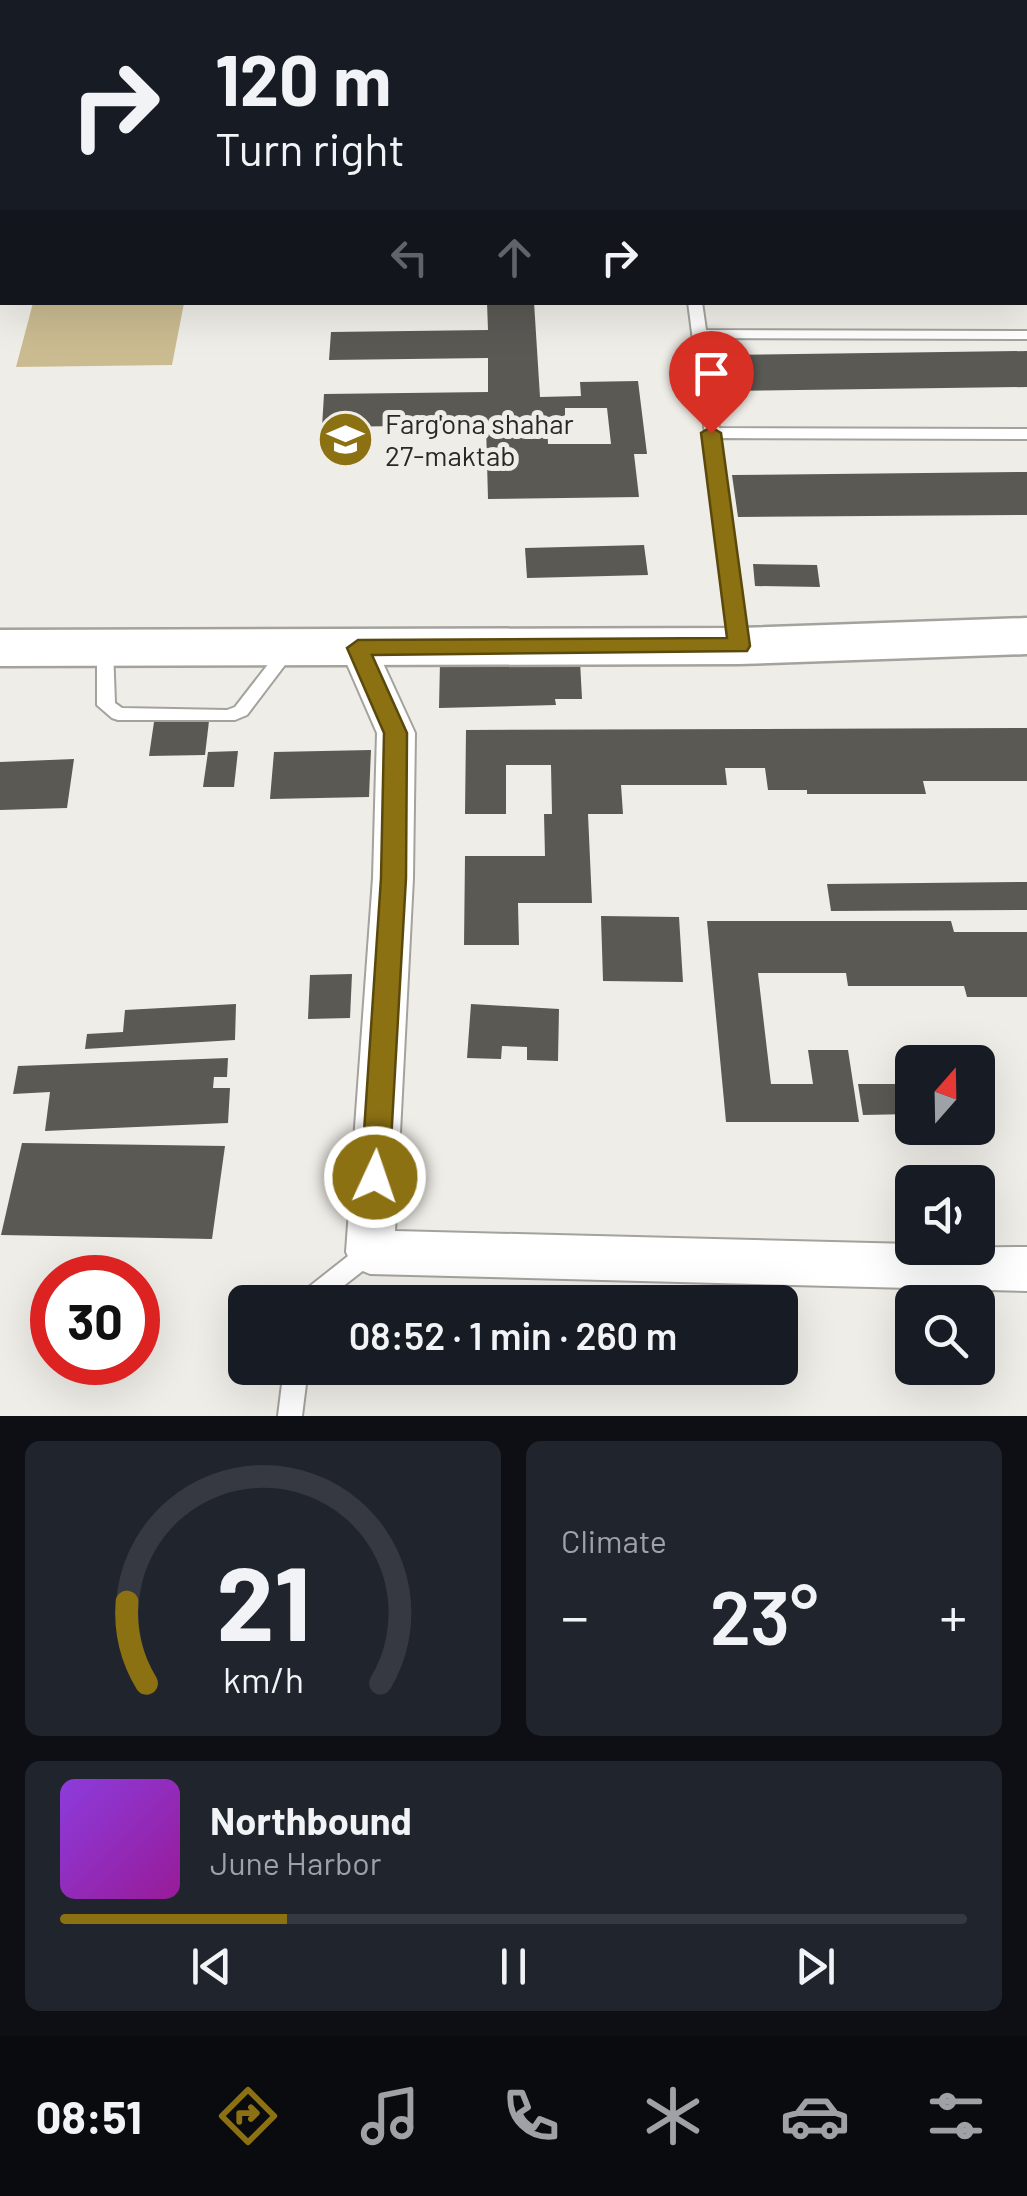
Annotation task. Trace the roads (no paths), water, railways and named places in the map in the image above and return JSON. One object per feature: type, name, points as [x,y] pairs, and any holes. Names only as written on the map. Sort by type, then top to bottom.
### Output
[{"type":"main road","points":[[0,648],[739,646],[1027,636]]},
{"type":"street","points":[[358,648],[396,733],[393,878],[370,1252],[1027,1269]]},
{"type":"lane","points":[[695,305],[739,646]]},
{"type":"lane","points":[[699,334],[1027,335]]},
{"type":"lane","points":[[711,433],[1027,434]]},
{"type":"lane","points":[[328,1285],[370,1252]]},
{"type":"lane","points":[[290,1416],[294,1385]]},
{"type":"place","name":"Farg'ona shahar 27-maktab","points":[[346,440]]}]
